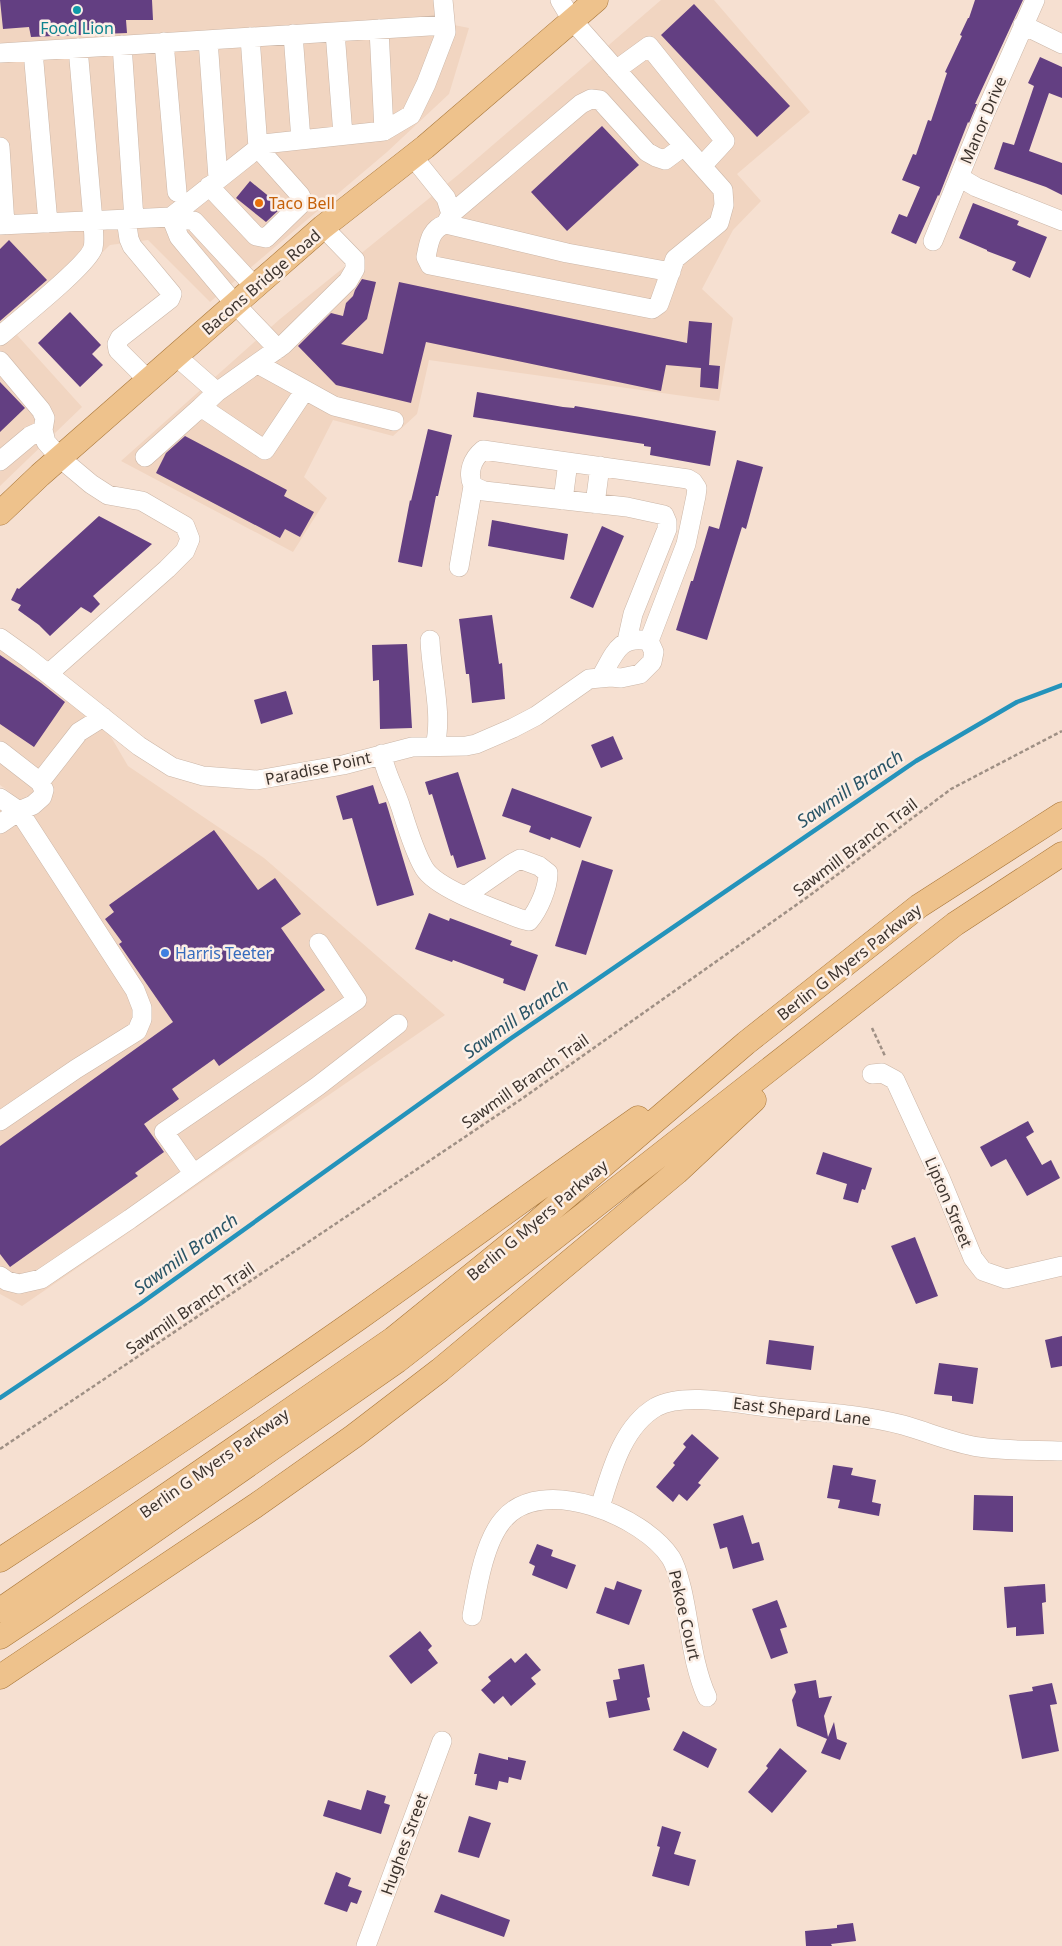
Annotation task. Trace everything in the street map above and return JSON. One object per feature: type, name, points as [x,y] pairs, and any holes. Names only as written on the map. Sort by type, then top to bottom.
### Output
[{"type":"main road","name":"Bacons Bridge Road","points":[[0,513],[323,227],[413,156],[596,0]]},
{"type":"main road","name":"Berlin G Myers Parkway","points":[[0,1636],[32,1602],[393,1339],[530,1228],[746,1043],[919,906],[1062,814]]},
{"type":"main road","name":"Berlin G Myers Parkway","points":[[0,1610],[32,1602],[397,1361],[955,924],[1062,854]]},
{"type":"main road","points":[[0,1678],[255,1506],[354,1436],[440,1370],[677,1172],[868,993]]},
{"type":"main road","points":[[0,1560],[176,1444],[360,1317],[523,1198],[746,1043]]},
{"type":"street","points":[[171,217],[263,144],[384,131],[411,115],[426,84],[446,32],[444,0]]},
{"type":"street","points":[[560,0],[572,20],[616,70],[702,166],[723,190],[724,205],[719,224],[675,260],[659,304],[652,308],[430,265],[426,257],[431,236],[438,227],[581,104],[591,99],[600,100],[647,152],[656,157],[665,160],[684,146]]},
{"type":"street","name":"Manor Drive","points":[[933,241],[1034,0]]},
{"type":"street","points":[[0,53],[445,25]]},
{"type":"street","points":[[1023,25],[1062,44]]},
{"type":"street","points":[[379,29],[384,131]]},
{"type":"street","points":[[335,32],[343,135]]},
{"type":"street","points":[[293,34],[301,140]]},
{"type":"street","points":[[208,40],[213,182],[256,236],[266,238],[303,200],[258,148],[250,37]]},
{"type":"street","points":[[164,42],[177,192]]},
{"type":"street","points":[[122,45],[130,219],[129,239],[132,246],[172,294],[170,300],[120,338],[117,344],[118,350],[148,380]]},
{"type":"street","points":[[616,70],[649,46],[725,142],[702,166]]},
{"type":"street","points":[[0,336],[69,276],[93,248],[93,221],[78,48]]},
{"type":"street","points":[[33,51],[48,223]]},
{"type":"street","points":[[0,147],[5,229],[48,223],[171,217],[194,221],[255,287]]},
{"type":"street","points":[[413,156],[446,198],[448,219]]},
{"type":"street","points":[[959,177],[976,187],[1062,221]]},
{"type":"street","points":[[171,217],[179,237],[235,304],[278,349]]},
{"type":"street","points":[[448,219],[568,253],[670,272]]},
{"type":"street","points":[[145,457],[218,392],[278,349],[348,281],[356,269],[356,260],[323,227]]},
{"type":"street","points":[[176,356],[218,392]]},
{"type":"street","points":[[0,361],[42,410],[45,418],[43,430],[46,442],[60,458],[91,484],[108,495],[142,501],[186,526],[190,539],[185,551],[167,569],[48,674]]},
{"type":"street","points":[[258,364],[334,406],[394,421]]},
{"type":"street","points":[[201,407],[265,450],[305,390]]},
{"type":"street","points":[[0,461],[30,436],[43,430]]},
{"type":"street","points":[[459,567],[473,486],[470,479],[472,464],[476,455],[482,450],[688,479],[697,488],[686,544],[649,642],[640,639],[627,640]]},
{"type":"street","points":[[563,500],[568,462]]},
{"type":"street","points":[[595,504],[600,466]]},
{"type":"street","points":[[473,486],[484,491],[595,504],[664,515],[667,529],[633,614],[627,640],[618,649],[601,677]]},
{"type":"street","name":"Paradise Point","points":[[0,638],[139,746],[172,767],[203,776],[257,780],[343,765],[412,747],[466,746],[513,728],[536,716],[589,679],[601,677],[621,678],[640,674],[652,662],[654,652],[649,642]]},
{"type":"street","points":[[430,640],[438,715],[439,734],[436,746]]},
{"type":"street","points":[[40,782],[79,732],[103,717]]},
{"type":"street","points":[[0,751],[40,782],[44,790],[42,798],[33,805],[19,811],[0,824]]},
{"type":"street","points":[[382,754],[385,770],[393,784],[406,825],[425,870],[442,884],[466,896]]},
{"type":"street","points":[[0,798],[19,811],[135,990],[142,1008],[142,1019],[137,1032],[76,1069],[0,1121]]},
{"type":"street","points":[[193,1173],[164,1132],[357,1000],[319,943]]},
{"type":"street","points":[[0,1276],[7,1281],[19,1284],[40,1279],[130,1219],[318,1086],[398,1024]]},
{"type":"street","points":[[872,1074],[882,1073],[896,1080]]},
{"type":"street","name":"Lipton Street","points":[[896,1080],[941,1180],[973,1258],[983,1271],[1006,1279],[1062,1266]]},
{"type":"street","name":"East Shepard Lane","points":[[600,1507],[614,1465],[630,1432],[642,1417],[658,1406],[677,1401],[702,1400],[827,1412],[903,1425],[978,1447],[1062,1451]]},
{"type":"street","name":"Pekoe Court","points":[[472,1616],[478,1582],[485,1559],[502,1520],[511,1512],[533,1501],[546,1498],[600,1507],[650,1536],[671,1558],[678,1573],[691,1632],[692,1647],[702,1687],[707,1697]]},
{"type":"street","name":"Hughes Street","points":[[366,1946],[442,1741]]},
{"type":"path","name":"Sawmill Branch Trail","points":[[0,1449],[523,1098],[808,896],[952,789],[1062,731]]},
{"type":"path","points":[[872,1028],[896,1080]]},
{"type":"shaded area","points":[[0,0],[453,0],[454,25],[469,28],[449,94],[387,152],[210,302],[148,240],[110,245],[17,335],[82,407],[0,486]]},
{"type":"shaded area","points":[[661,0],[714,0],[810,112],[737,174],[761,201],[733,230],[702,289],[733,318],[719,401],[429,360],[417,414],[393,436],[333,420],[304,477],[327,498],[293,552],[121,461],[280,319],[458,175]]},
{"type":"shaded area","points":[[0,647],[104,725],[128,766],[264,858],[445,1015],[22,1306],[0,1294],[0,801],[11,793],[0,785]]},
{"type":"building","name":"Food Lion","points":[[0,0],[152,0],[153,20],[126,20],[127,33],[31,37],[29,27],[3,29]]},
{"type":"building","points":[[975,0],[1023,0],[975,104],[977,104],[939,196],[916,244],[891,233],[899,214],[907,217],[920,187],[902,180],[913,154],[916,155],[928,120],[931,121],[947,73],[945,72],[962,36],[960,35],[969,18]]},
{"type":"building","points":[[694,4],[790,106],[757,137],[661,35]]},
{"type":"building","points":[[1040,57],[1062,67],[1062,98],[1049,93],[1029,151],[1062,163],[1062,195],[1046,187],[994,169],[1003,142],[1014,145],[1034,86],[1028,83]]},
{"type":"building","points":[[602,126],[639,165],[567,231],[531,192]]},
{"type":"building","points":[[250,181],[282,207],[266,222],[236,198]]},
{"type":"building","points":[[973,203],[1019,221],[1017,225],[1047,237],[1030,278],[1012,270],[1016,262],[959,238]]},
{"type":"building","points":[[9,240],[47,280],[0,321],[0,249]]},
{"type":"building","points":[[362,279],[376,282],[367,319],[341,344],[383,354],[399,282],[687,343],[689,321],[712,323],[709,365],[720,366],[718,389],[700,387],[701,368],[666,365],[661,391],[426,342],[411,403],[336,385],[298,346],[331,313],[343,316],[346,303],[353,296]]},
{"type":"building","points":[[70,312],[101,345],[92,354],[103,365],[80,387],[38,343]]},
{"type":"building","points":[[0,382],[25,408],[0,432]]},
{"type":"building","points":[[477,392],[563,407],[574,408],[575,406],[716,431],[710,466],[650,455],[651,447],[644,446],[644,444],[473,417]]},
{"type":"building","points":[[428,429],[452,435],[438,496],[436,496],[422,567],[398,562],[410,500]]},
{"type":"building","points":[[185,436],[287,490],[284,496],[314,512],[300,537],[285,529],[280,538],[156,473],[166,453]]},
{"type":"building","points":[[737,460],[763,467],[746,529],[742,527],[707,640],[676,630],[709,526],[719,529]]},
{"type":"building","points":[[99,516],[152,544],[93,596],[100,604],[91,613],[81,607],[50,636],[39,625],[18,610],[21,605],[11,600],[17,588],[19,589]]},
{"type":"building","points":[[492,520],[568,534],[564,560],[488,546]]},
{"type":"building","points":[[602,526],[624,536],[593,608],[570,598]]},
{"type":"building","points":[[492,615],[499,664],[502,663],[505,699],[472,703],[459,619]]},
{"type":"building","points":[[407,644],[412,728],[380,729],[379,680],[373,681],[372,645]]},
{"type":"building","points":[[0,655],[65,702],[34,747],[0,724]]},
{"type":"building","points":[[286,691],[293,714],[261,724],[254,700]]},
{"type":"building","points":[[613,736],[623,759],[601,768],[591,745]]},
{"type":"building","points":[[458,772],[486,859],[457,868],[453,855],[451,856],[432,794],[429,795],[425,782]]},
{"type":"building","points":[[373,785],[379,804],[386,802],[414,895],[377,906],[352,818],[343,820],[336,796]]},
{"type":"building","points":[[512,788],[592,817],[580,848],[551,837],[550,840],[529,832],[531,826],[502,816]]},
{"type":"building","points":[[214,830],[258,890],[275,878],[301,914],[281,928],[325,990],[219,1066],[214,1059],[172,1089],[179,1099],[144,1124],[164,1152],[135,1173],[138,1176],[10,1267],[0,1254],[0,1146],[173,1022],[119,944],[122,942],[105,919],[114,912],[109,905]]},
{"type":"building","points":[[582,860],[613,870],[586,955],[555,946]]},
{"type":"building","points":[[429,913],[449,921],[450,918],[512,941],[510,945],[538,955],[525,991],[503,983],[504,979],[453,960],[452,962],[415,949]]},
{"type":"building","points":[[1028,1121],[1034,1132],[1026,1137],[1042,1165],[1051,1160],[1060,1178],[1027,1196],[1006,1159],[991,1167],[980,1147]]},
{"type":"building","points":[[823,1152],[872,1168],[865,1190],[862,1189],[858,1203],[843,1199],[847,1184],[816,1174]]},
{"type":"building","points":[[915,1237],[938,1296],[916,1304],[891,1246]]},
{"type":"building","points":[[1062,1336],[1062,1366],[1051,1368],[1045,1340]]},
{"type":"building","points":[[769,1340],[814,1346],[811,1370],[766,1364]]},
{"type":"building","points":[[939,1363],[978,1368],[973,1404],[952,1401],[952,1396],[934,1394]]},
{"type":"building","points":[[692,1434],[719,1458],[698,1483],[701,1485],[687,1501],[679,1494],[673,1502],[656,1487],[675,1465],[673,1463],[686,1447],[683,1444]]},
{"type":"building","points":[[833,1465],[853,1468],[851,1475],[876,1480],[872,1502],[881,1504],[879,1516],[838,1508],[840,1500],[827,1498]]},
{"type":"building","points":[[974,1495],[1013,1496],[1013,1532],[973,1530]]},
{"type":"building","points":[[743,1515],[752,1544],[759,1542],[764,1560],[733,1569],[727,1547],[720,1549],[713,1524]]},
{"type":"building","points":[[537,1544],[553,1550],[551,1556],[576,1565],[567,1589],[532,1575],[535,1566],[529,1563]]},
{"type":"building","points":[[617,1581],[642,1590],[629,1625],[596,1613],[605,1587],[614,1590]]},
{"type":"building","points":[[1045,1584],[1046,1602],[1042,1603],[1044,1634],[1016,1636],[1016,1627],[1007,1628],[1004,1587]]},
{"type":"building","points":[[777,1600],[787,1627],[780,1629],[788,1653],[771,1659],[752,1609]]},
{"type":"building","points":[[420,1631],[432,1646],[428,1650],[438,1663],[411,1684],[389,1656]]},
{"type":"building","points":[[526,1653],[541,1670],[531,1678],[536,1684],[511,1706],[503,1696],[494,1704],[481,1690],[491,1681],[488,1677],[511,1658],[515,1663]]},
{"type":"building","points":[[644,1664],[650,1697],[647,1698],[650,1710],[609,1718],[606,1702],[617,1700],[613,1680],[620,1679],[618,1669]]},
{"type":"building","points":[[816,1680],[819,1698],[832,1696],[824,1716],[828,1737],[834,1722],[837,1739],[847,1743],[840,1760],[821,1753],[827,1739],[797,1726],[792,1700],[796,1692],[794,1684]]},
{"type":"building","points":[[1052,1683],[1057,1704],[1050,1705],[1059,1751],[1022,1759],[1009,1695],[1033,1691],[1032,1687]]},
{"type":"building","points":[[683,1731],[717,1749],[708,1768],[673,1750]]},
{"type":"building","points":[[780,1748],[807,1771],[772,1813],[748,1792],[768,1768],[766,1766]]},
{"type":"building","points":[[479,1753],[508,1760],[508,1757],[526,1761],[521,1780],[509,1777],[508,1783],[499,1781],[497,1790],[475,1785],[477,1774],[474,1774]]},
{"type":"building","points":[[367,1790],[386,1796],[384,1803],[390,1805],[381,1834],[323,1816],[328,1800],[361,1810]]},
{"type":"building","points":[[469,1816],[491,1823],[479,1858],[458,1852]]},
{"type":"building","points":[[662,1826],[681,1832],[674,1854],[696,1860],[689,1886],[652,1876],[660,1847],[657,1846]]},
{"type":"building","points":[[336,1872],[351,1878],[348,1886],[362,1891],[357,1904],[351,1902],[347,1912],[324,1904]]},
{"type":"building","points":[[441,1894],[510,1920],[504,1937],[434,1912]]},
{"type":"building","points":[[853,1923],[856,1941],[831,1944],[832,1946],[806,1946],[805,1931],[837,1928],[837,1925]]},
{"type":"waterway","name":"Sawmill Branch","points":[[0,1398],[140,1304],[510,1039],[916,761],[1017,702],[1062,685]]},
{"type":"place","name":"Food Lion","points":[[77,10]]},
{"type":"place","name":"Taco Bell","points":[[259,203]]},
{"type":"place","name":"Harris Teeter","points":[[165,953]]}]
